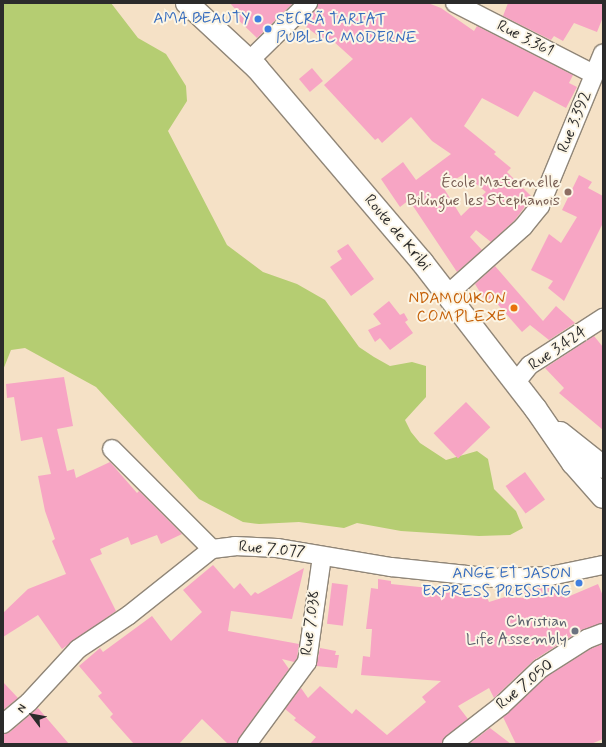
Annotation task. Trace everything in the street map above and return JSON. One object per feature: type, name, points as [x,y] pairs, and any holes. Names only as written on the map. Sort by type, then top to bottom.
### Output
[{"type":"main road","name":"Route de Kribi","points":[[187,3],[249,61],[448,294],[516,382],[573,463],[603,497]]},
{"type":"main road","points":[[535,408],[558,432],[603,467]]},
{"type":"street","points":[[249,61],[308,3]]},
{"type":"street","name":"Rue 3.361","points":[[455,3],[594,74]]},
{"type":"street","name":"Rue 3.392","points":[[448,294],[523,227],[540,206],[603,53]]},
{"type":"street","name":"Rue 3.424","points":[[516,382],[530,366],[603,318]]},
{"type":"street","points":[[3,724],[29,702],[78,649],[129,615],[212,549],[112,449]]},
{"type":"street","name":"Rue 7.077","points":[[212,549],[235,546],[277,548],[391,567],[495,578],[550,576],[603,565]]},
{"type":"street","name":"Rue 7.038","points":[[248,744],[307,662],[322,556]]},
{"type":"street","name":"Rue 7.050","points":[[452,744],[501,706],[540,669],[587,639],[603,633]]},
{"type":"green space","points":[[3,3],[111,3],[138,38],[166,54],[186,86],[187,101],[168,131],[227,245],[263,272],[297,284],[325,300],[359,347],[374,357],[390,366],[412,362],[426,366],[426,397],[405,420],[411,432],[420,443],[446,460],[477,451],[488,459],[494,489],[516,511],[523,528],[510,535],[479,536],[401,531],[357,523],[344,528],[299,522],[259,524],[243,522],[199,499],[96,387],[25,348],[11,350],[3,370]]},
{"type":"building","points":[[230,3],[293,3],[257,38],[232,14],[236,10]]},
{"type":"building","points":[[318,3],[428,3],[441,8],[474,31],[477,26],[573,75],[569,83],[577,87],[566,108],[534,91],[518,117],[482,98],[464,126],[496,152],[494,154],[511,168],[507,172],[532,197],[515,220],[491,242],[476,230],[470,237],[482,250],[457,272],[409,200],[400,207],[381,179],[403,162],[416,180],[451,154],[432,141],[411,117],[382,143],[378,138],[375,140],[324,85],[353,59],[332,40],[329,44],[302,24],[315,10]],"holes":[[[464,174],[486,192],[461,216],[443,187]]]},
{"type":"building","points":[[508,3],[603,3],[603,17],[597,32],[574,23],[563,41],[554,36],[551,40],[503,16]]},
{"type":"building","points":[[312,68],[323,81],[310,92],[299,79]]},
{"type":"building","points":[[579,175],[592,182],[588,188],[603,196],[603,223],[564,301],[548,288],[553,281],[531,270],[549,234],[561,243],[577,217],[562,210]]},
{"type":"building","points":[[348,244],[374,279],[351,296],[330,267],[342,259],[337,251]]},
{"type":"building","points":[[495,266],[543,321],[556,306],[575,323],[549,340],[530,325],[522,332],[493,299],[488,305],[475,284]]},
{"type":"building","points":[[389,301],[400,315],[404,313],[408,320],[405,322],[413,333],[390,350],[380,338],[375,342],[368,330],[381,324],[373,314]]},
{"type":"building","points":[[594,336],[603,347],[603,430],[559,393],[564,388],[545,368]]},
{"type":"building","points":[[64,377],[73,426],[57,429],[67,471],[74,469],[76,478],[110,462],[137,493],[139,491],[182,534],[161,544],[157,535],[131,545],[128,537],[100,549],[102,554],[90,559],[116,611],[62,649],[38,615],[3,637],[3,613],[28,589],[66,574],[52,541],[55,539],[45,511],[38,476],[51,474],[42,437],[21,441],[14,397],[7,398],[6,384]]},
{"type":"building","points":[[466,402],[490,427],[458,458],[434,433]]},
{"type":"building","points":[[525,472],[545,500],[526,514],[506,486]]},
{"type":"building","points":[[213,565],[234,589],[240,583],[251,596],[255,592],[258,594],[304,568],[292,619],[231,611],[228,631],[299,644],[297,658],[294,662],[282,659],[289,669],[239,738],[237,744],[228,744],[202,719],[179,744],[134,744],[110,717],[113,714],[98,696],[102,693],[79,666],[100,648],[103,652],[152,616],[171,641],[202,612],[183,590]]},
{"type":"building","points":[[378,579],[391,581],[391,584],[429,588],[429,591],[486,595],[489,602],[505,597],[526,598],[523,590],[560,585],[565,598],[598,584],[603,596],[603,623],[581,630],[534,660],[494,698],[489,688],[458,706],[468,719],[446,736],[442,744],[310,744],[316,737],[294,720],[296,718],[285,709],[301,688],[308,698],[320,686],[352,714],[356,709],[387,735],[426,702],[422,697],[441,681],[361,675],[363,656],[370,657],[372,629],[366,629],[371,588],[378,589]]},
{"type":"building","points":[[332,583],[348,585],[343,626],[327,624]]},
{"type":"building","points":[[603,644],[603,739],[591,744],[516,744],[503,717],[546,677],[592,648]]},
{"type":"building","points":[[320,648],[336,651],[335,655],[339,655],[337,668],[316,666]]},
{"type":"building","points":[[3,682],[18,698],[3,710]]},
{"type":"building","points":[[38,708],[69,744],[3,744],[3,734],[10,732]]},
{"type":"building","points":[[490,728],[511,744],[469,744]]},
{"type":"place","name":"AMA BEAUTY","points":[[258,19]]},
{"type":"place","name":"SECRÃ TARIAT PUBLIC MODERNE","points":[[268,29]]},
{"type":"place","name":"École Maternelle Bilingue les Stephanois","points":[[568,192]]},
{"type":"place","name":"NDAMOUKON COMPLEXE","points":[[514,308]]},
{"type":"place","name":"ANGE ET JASON EXPRESS PRESSING","points":[[579,583]]},
{"type":"place","name":"Christian Life Assembly","points":[[575,631]]}]
